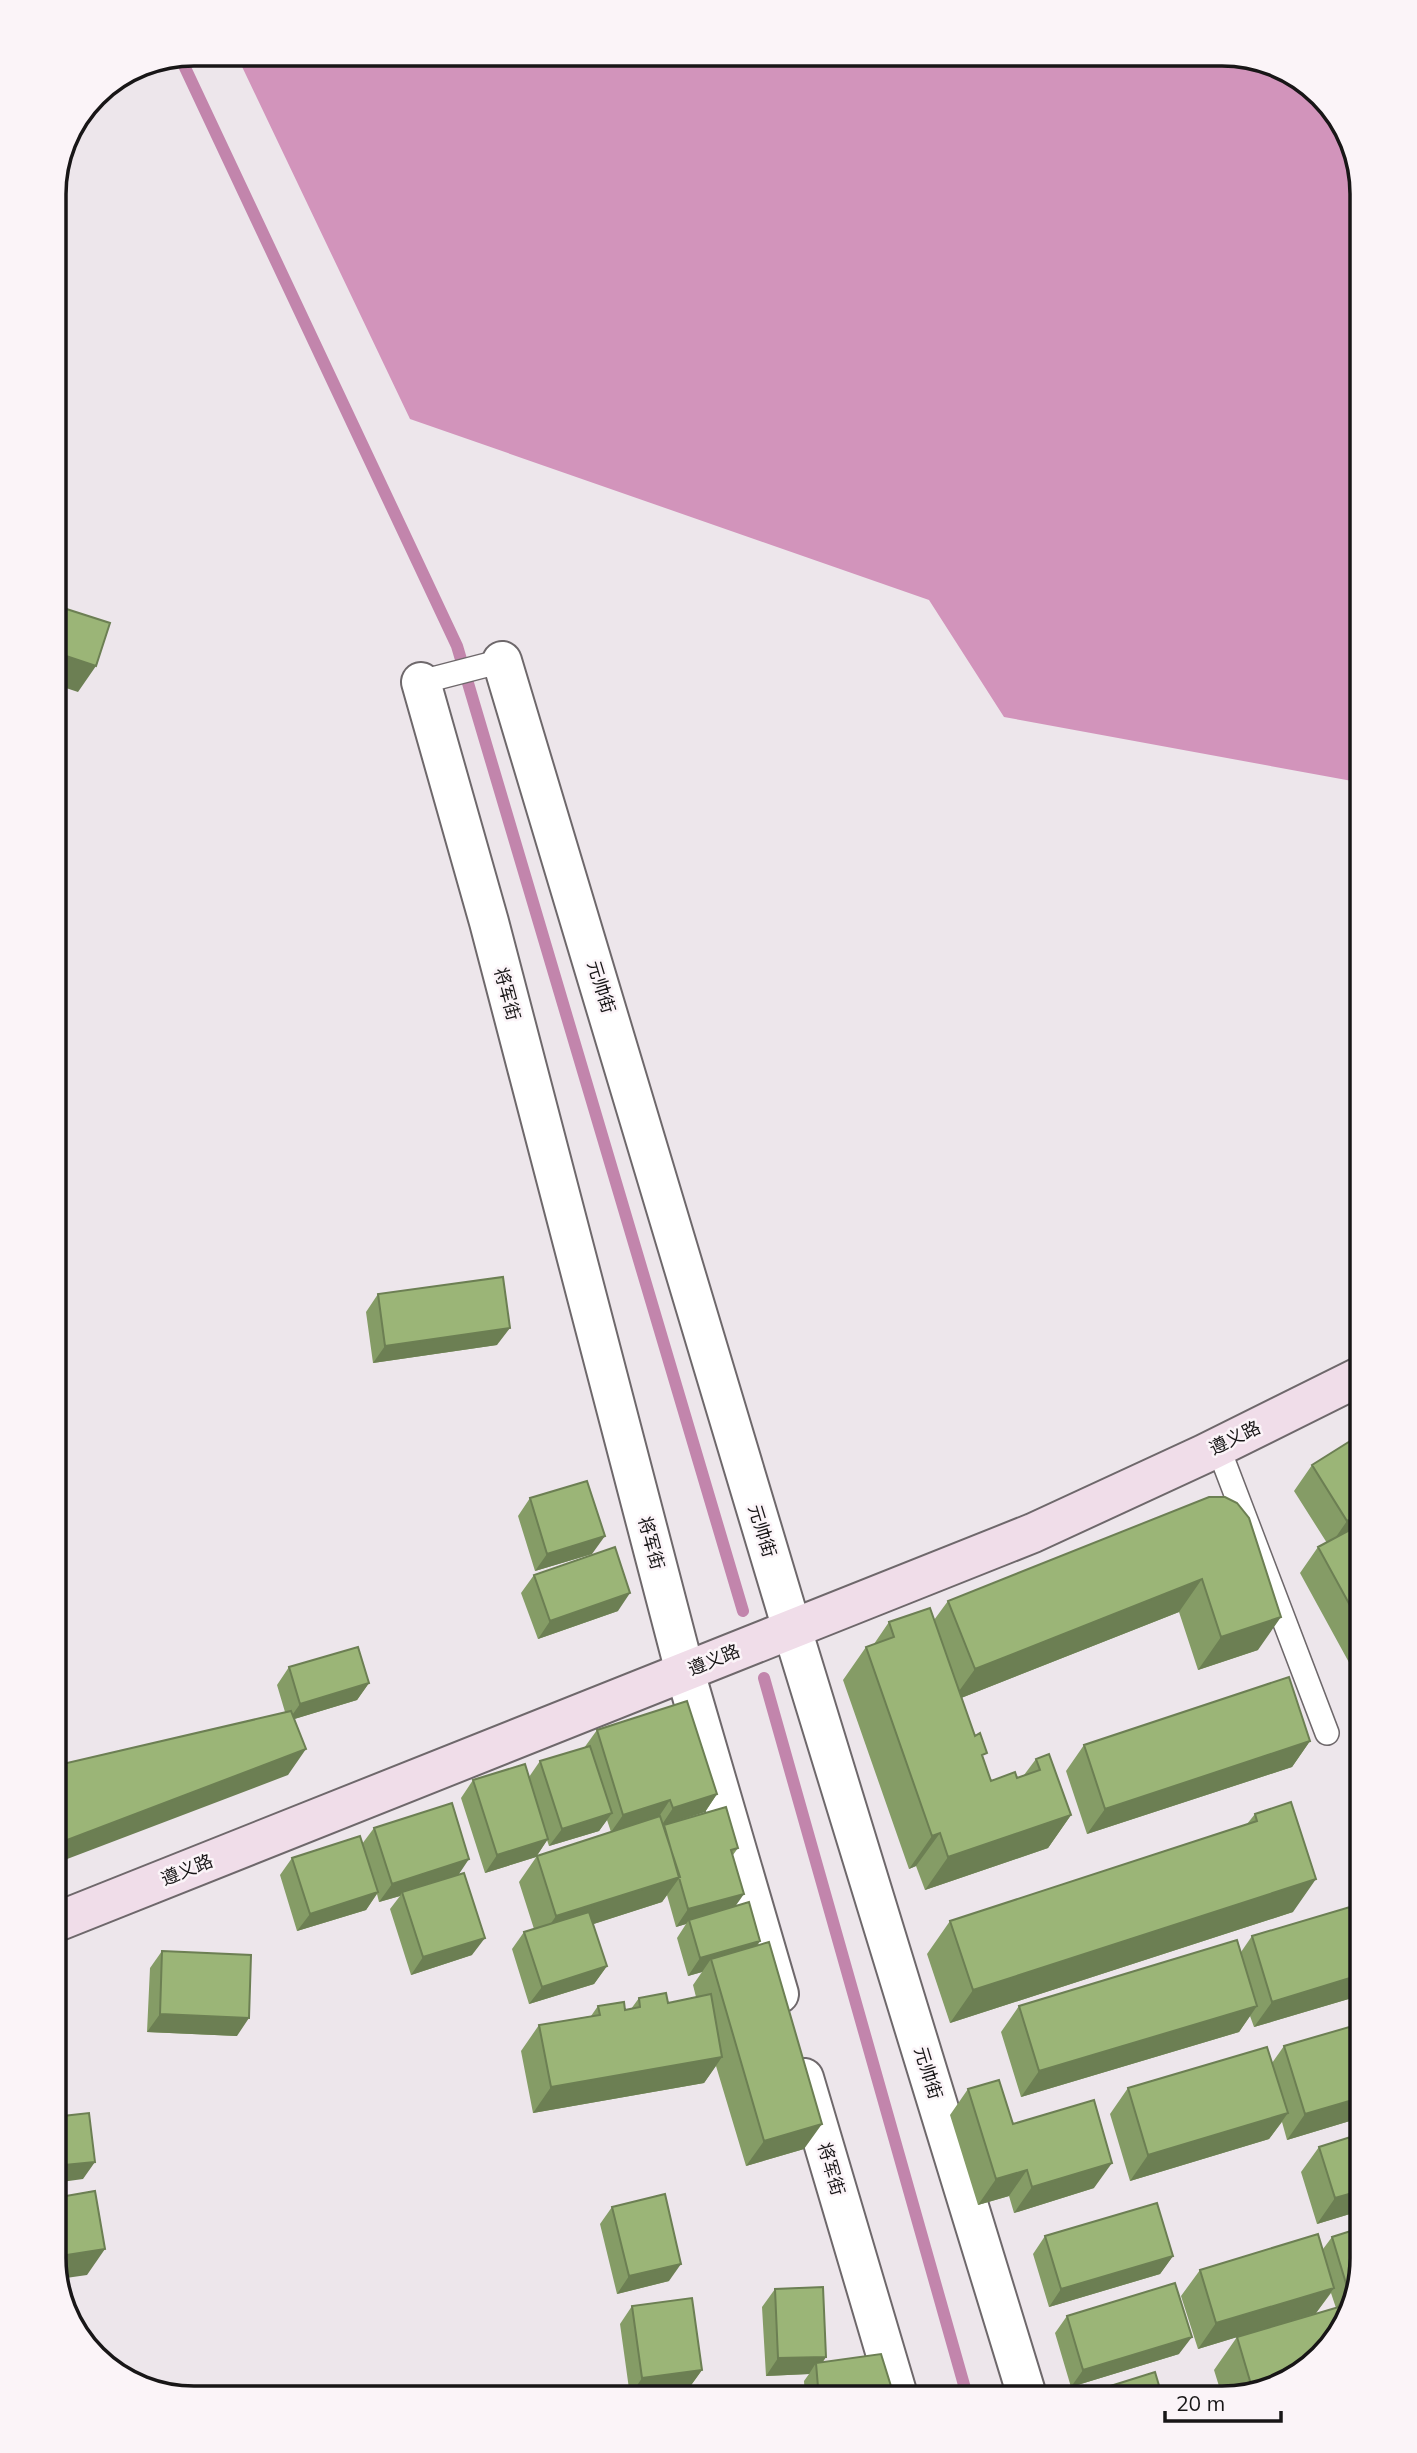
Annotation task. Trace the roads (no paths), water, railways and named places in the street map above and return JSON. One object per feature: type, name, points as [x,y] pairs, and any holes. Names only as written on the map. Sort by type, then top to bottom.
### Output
[{"type":"street","name":"元帅街","points":[[496,662],[577,904],[792,1629],[1024,2386]]},
{"type":"street","name":"将军街","points":[[430,680],[489,922],[685,1672],[895,2386]]},
{"type":"street","name":"遵义路","points":[[66,1918],[1033,1533],[1218,1447],[1350,1381]]},
{"type":"lane","points":[[430,680],[496,662]]},
{"type":"lane","points":[[1218,1447],[1327,1733]]},
{"type":"waterway","points":[[185,67],[457,646],[743,1611]]},
{"type":"waterway","points":[[764,1678],[964,2386]]}]
